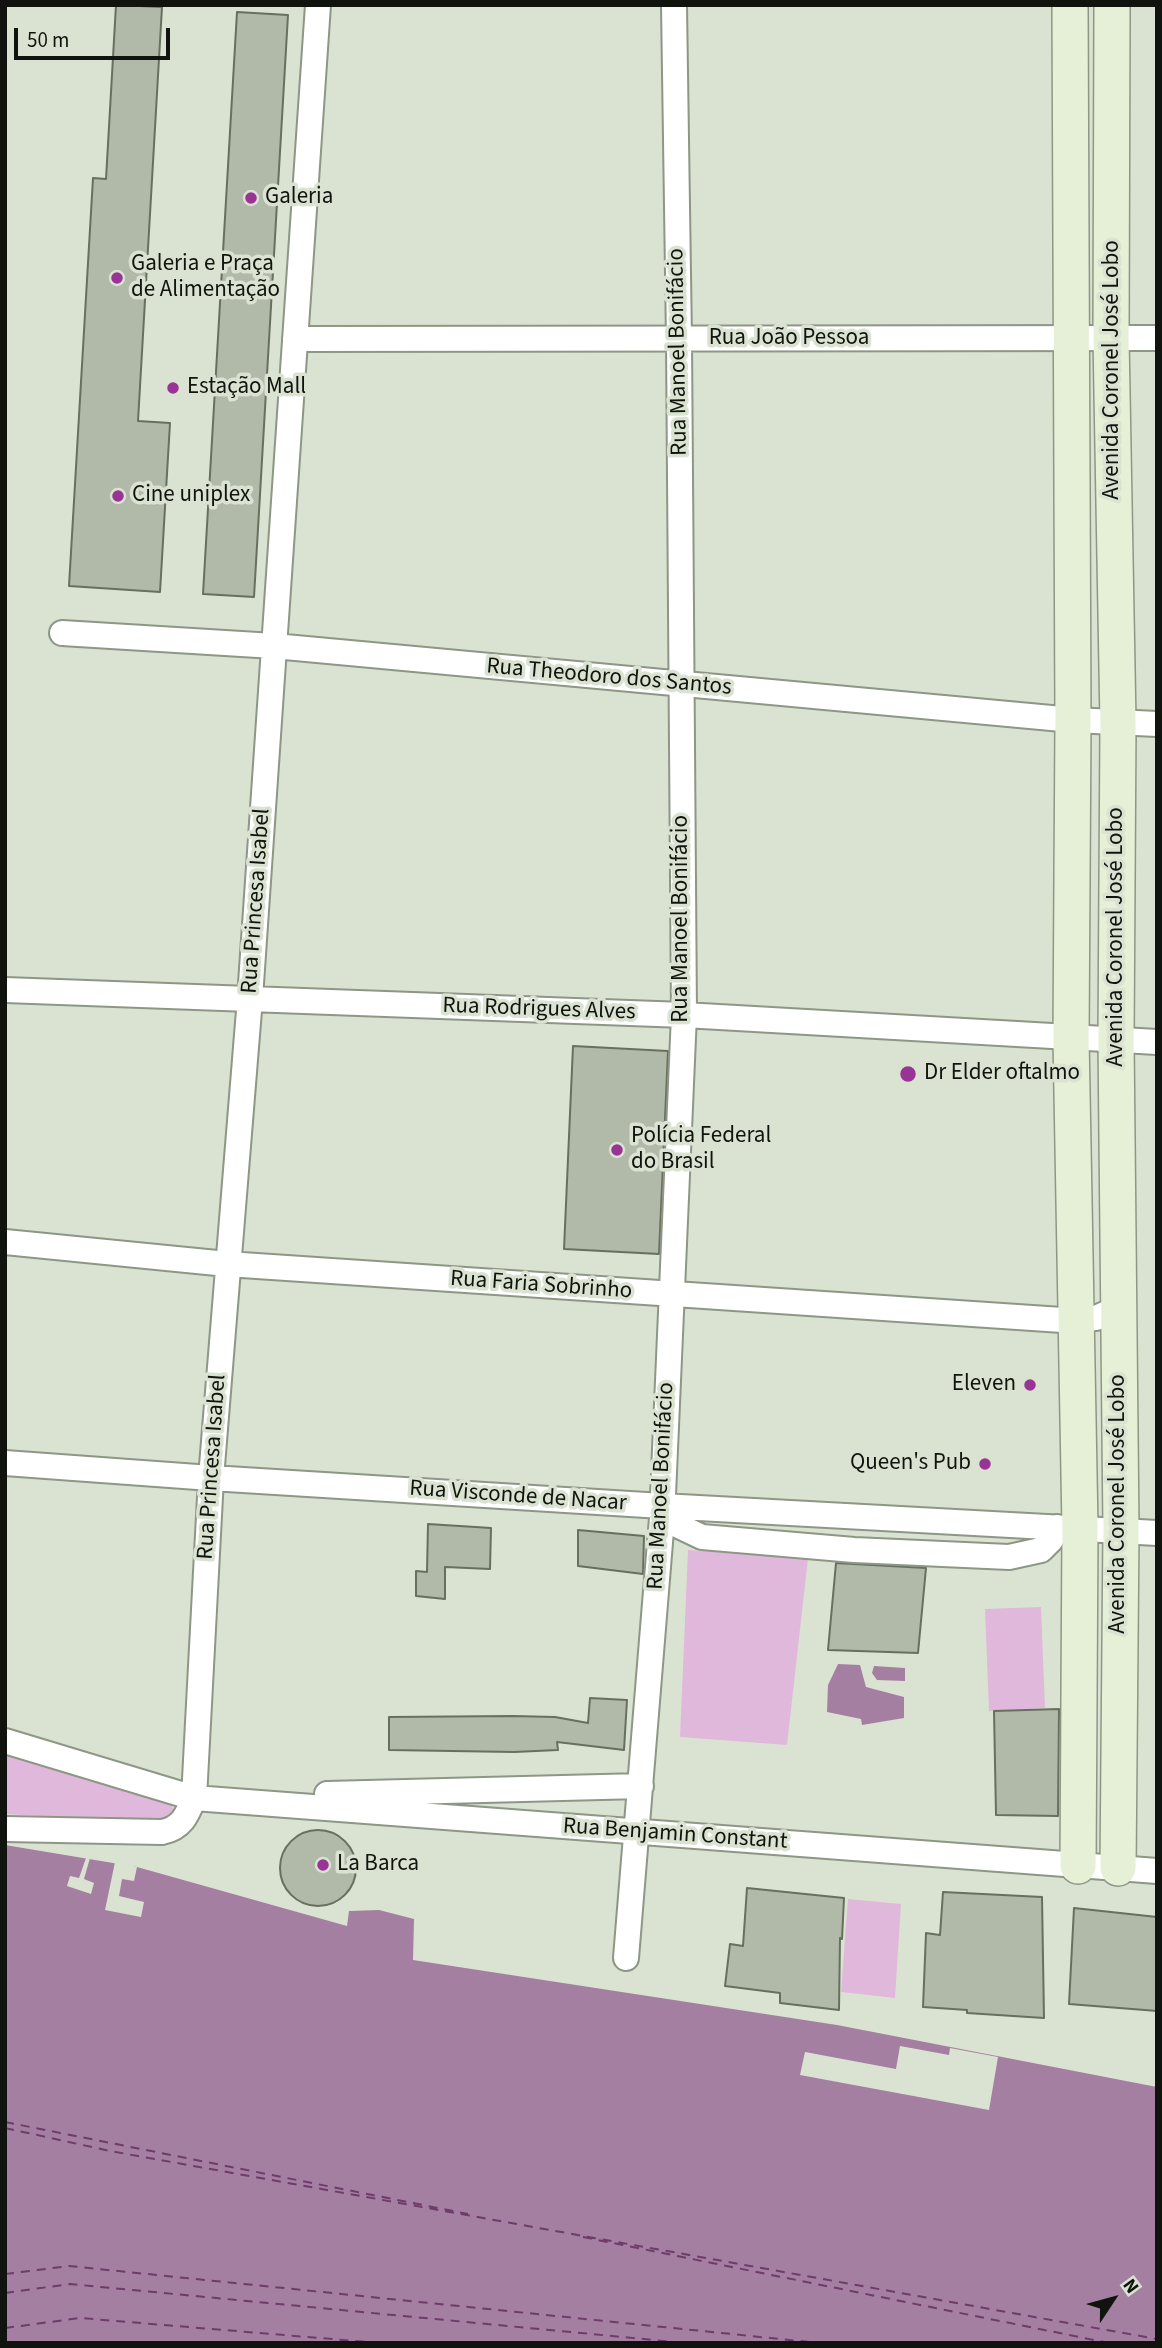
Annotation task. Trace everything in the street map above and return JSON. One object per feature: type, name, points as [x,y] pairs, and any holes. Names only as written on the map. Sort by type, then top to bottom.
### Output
[{"type":"street","name":"Rua Princesa Isabel","points":[[194,1798],[211,1478],[250,998],[318,5]]},
{"type":"street","name":"Rua Manoel Bonifácio","points":[[626,1958],[662,1512],[684,1015],[674,5]]},
{"type":"street","name":"Avenida Coronel José Lobo","points":[[1070,5],[1073,720],[1070,1038],[1077,1321],[1068,1527],[1078,1866]]},
{"type":"street","name":"Avenida Coronel José Lobo","points":[[1112,5],[1111,338],[1118,723],[1116,1040],[1121,1530],[1118,1868]]},
{"type":"street","name":"Rua João Pessoa","points":[[295,339],[1157,338]]},
{"type":"street","name":"Rua Theodoro dos Santos","points":[[62,633],[274,646],[1073,720],[1157,724]]},
{"type":"street","name":"Rua Rodrigues Alves","points":[[5,990],[684,1015],[1157,1042]]},
{"type":"street","name":"Rua Faria Sobrinho","points":[[5,1242],[227,1264],[1077,1321],[1096,1318],[1118,1308]]},
{"type":"street","name":"Rua Visconde de Nacar","points":[[5,1462],[662,1512],[1068,1527],[1157,1533]]},
{"type":"street","points":[[662,1512],[681,1529],[702,1537],[854,1550],[1009,1558],[1041,1550],[1068,1527]]},
{"type":"street","points":[[5,1741],[194,1798],[184,1820],[171,1830],[162,1832],[5,1829]]},
{"type":"street","name":"Rua Benjamin Constant","points":[[194,1798],[641,1786]]},
{"type":"street","name":"Rua Benjamin Constant","points":[[194,1798],[1157,1871]]},
{"type":"shaded area","points":[[688,1550],[808,1558],[787,1745],[680,1737]]},
{"type":"shaded area","points":[[1041,1607],[1045,1708],[989,1711],[985,1609]]},
{"type":"shaded area","points":[[838,1664],[860,1665],[866,1687],[904,1697],[904,1718],[862,1725],[861,1719],[827,1712],[828,1685]]},
{"type":"shaded area","points":[[874,1666],[905,1668],[905,1681],[877,1680],[872,1673]]},
{"type":"shaded area","points":[[5,1750],[169,1802],[173,1813],[162,1823],[5,1814]]},
{"type":"shaded area","points":[[5,1845],[137,1867],[347,1926],[349,1911],[379,1910],[414,1919],[413,1960],[837,2025],[1157,2087],[1157,2343],[5,2343]]},
{"type":"shaded area","points":[[848,1899],[901,1904],[895,1998],[841,1992]]},
{"type":"pier","points":[[86,1858],[90,1858],[84,1879],[94,1883],[91,1894],[67,1886],[70,1876],[79,1878]]},
{"type":"pier","points":[[115,1862],[137,1867],[134,1881],[122,1879],[119,1896],[144,1902],[141,1917],[105,1910]]},
{"type":"pier","points":[[900,2046],[949,2055],[950,2048],[998,2057],[989,2110],[800,2075],[805,2052],[896,2069]]},
{"type":"building","name":"Galeria e Praça de Alimentação","points":[[116,5],[162,7],[138,421],[170,423],[160,592],[69,586],[93,178],[106,179]]},
{"type":"building","name":"Galeria","points":[[237,12],[288,15],[254,597],[203,594]]},
{"type":"building","name":"Polícia Federal do Brasil","points":[[573,1046],[668,1051],[659,1254],[564,1249]]},
{"type":"building","points":[[428,1524],[491,1528],[490,1569],[445,1567],[445,1599],[416,1596],[416,1571],[427,1572]]},
{"type":"building","points":[[578,1530],[644,1536],[643,1574],[578,1566]]},
{"type":"building","points":[[836,1563],[926,1568],[918,1653],[828,1650]]},
{"type":"building","points":[[590,1698],[627,1700],[624,1750],[557,1742],[558,1750],[389,1750],[389,1717],[555,1717],[588,1723]]},
{"type":"building","points":[[1059,1709],[1058,1816],[996,1815],[994,1711]]},
{"type":"building","points":[[318,1830],[332,1833],[345,1841],[353,1854],[356,1868],[353,1882],[345,1895],[332,1903],[318,1906],[304,1903],[291,1895],[283,1882],[280,1868],[283,1854],[291,1841],[304,1833]]},
{"type":"building","points":[[747,1888],[844,1898],[842,1939],[840,1938],[839,2010],[780,2003],[780,1993],[725,1986],[730,1944],[743,1946]]},
{"type":"building","points":[[943,1892],[1042,1897],[1044,2018],[923,2007],[926,1933],[940,1935]]},
{"type":"building","points":[[1074,1908],[1157,1917],[1157,2011],[1069,2004]]},
{"type":"ferry route","points":[[5,2122],[468,2214]]},
{"type":"ferry route","points":[[5,2128],[110,2151],[1157,2339]]},
{"type":"ferry route","points":[[583,2237],[1109,2343]]},
{"type":"ferry route","points":[[5,2274],[69,2266],[819,2343]]},
{"type":"ferry route","points":[[5,2293],[70,2284],[685,2343]]},
{"type":"ferry route","points":[[5,2328],[80,2318],[379,2343]]},
{"type":"place","name":"Galeria","points":[[251,198]]},
{"type":"place","name":"Galeria e Praça de Alimentação","points":[[117,278]]},
{"type":"place","name":"Estação Mall","points":[[173,388]]},
{"type":"place","name":"Cine uniplex","points":[[118,496]]},
{"type":"place","name":"Dr Elder oftalmo","points":[[908,1074]]},
{"type":"place","name":"Polícia Federal do Brasil","points":[[617,1150]]},
{"type":"place","name":"Eleven","points":[[1030,1385]]},
{"type":"place","name":"Queen's Pub","points":[[985,1464]]},
{"type":"place","name":"La Barca","points":[[323,1865]]}]
